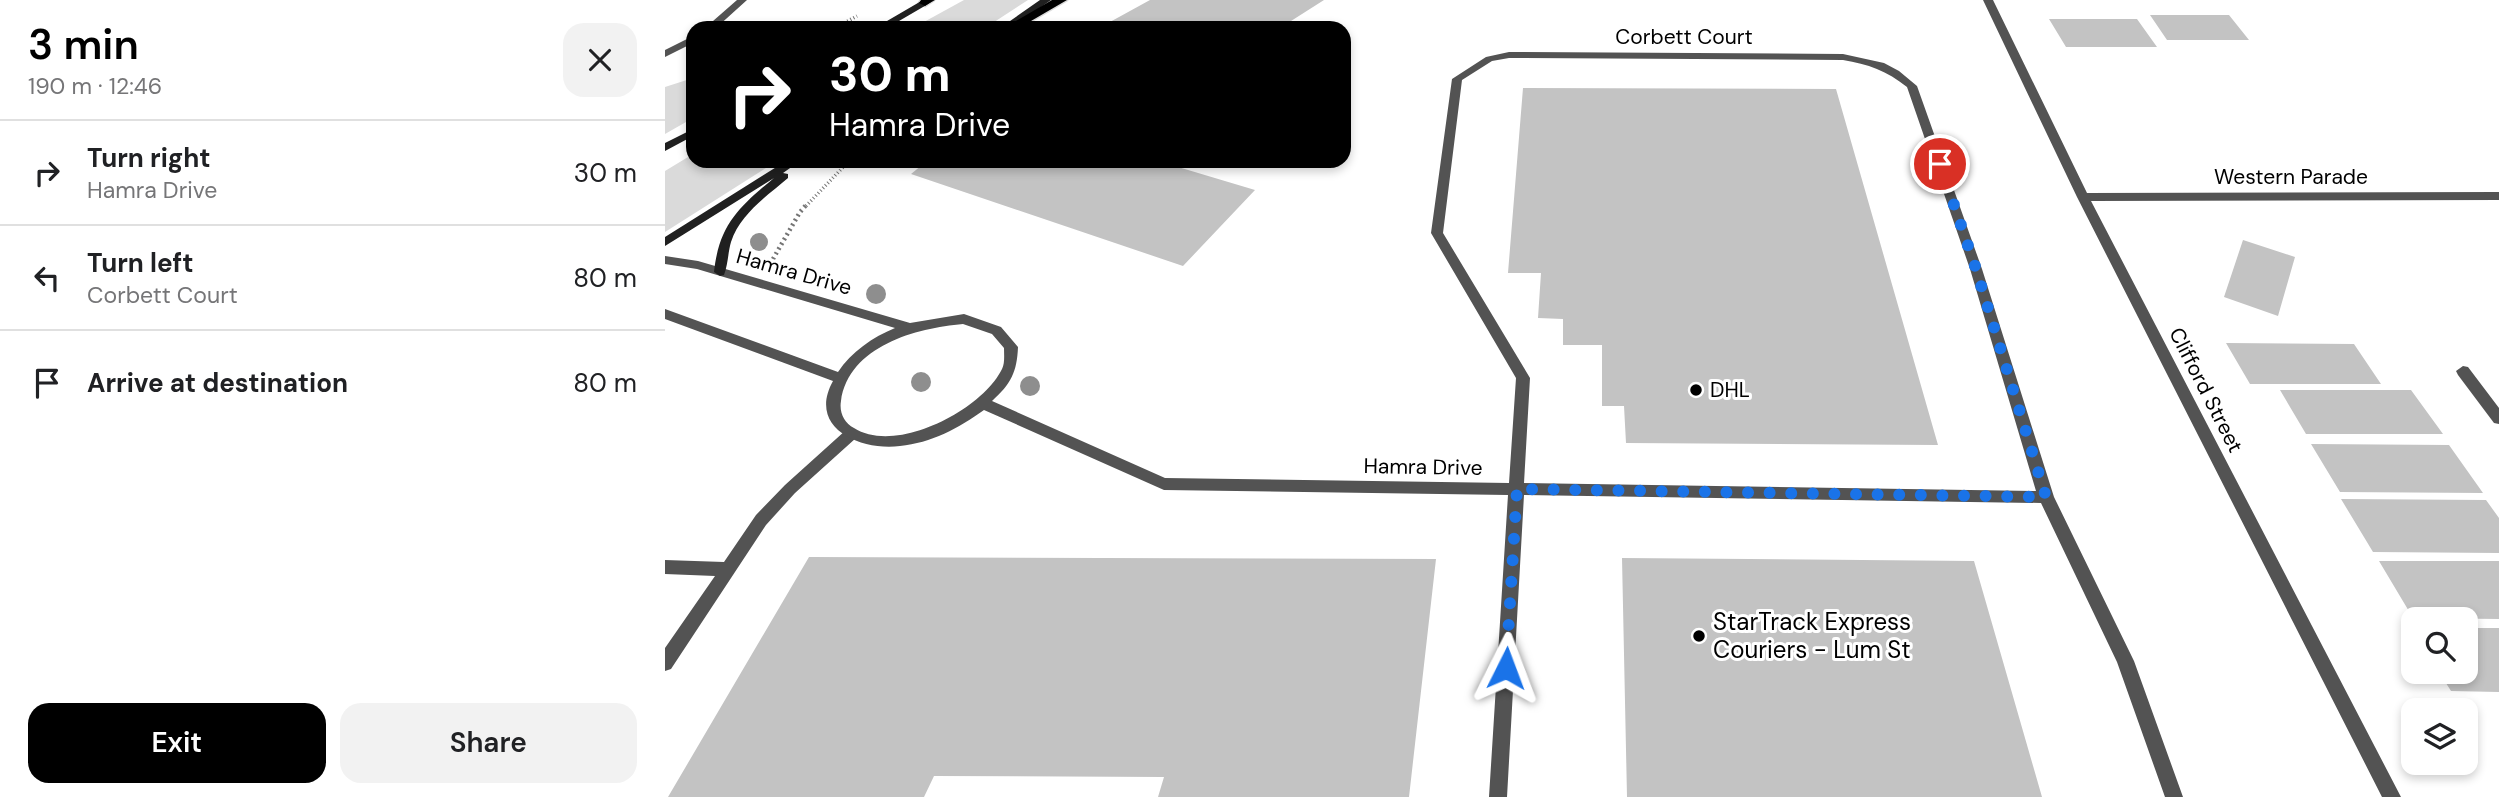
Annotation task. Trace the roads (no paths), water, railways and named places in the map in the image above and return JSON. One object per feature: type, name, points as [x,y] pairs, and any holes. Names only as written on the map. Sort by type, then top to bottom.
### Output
[{"type":"main road","points":[[1017,21],[1046,0]]},
{"type":"main road","points":[[1020,21],[1061,0]]},
{"type":"main road","points":[[892,21],[928,1]]},
{"type":"main road","points":[[665,148],[686,136]]},
{"type":"main road","points":[[665,242],[783,168]]},
{"type":"main road","points":[[720,272],[721,248],[729,229],[745,209],[793,168]]},
{"type":"street","points":[[718,21],[742,0]]},
{"type":"street","name":"Clifford Street","points":[[1988,0],[2083,197],[2392,797]]},
{"type":"street","points":[[665,54],[686,43]]},
{"type":"street","name":"Corbett Court","points":[[1517,489],[1523,378],[1437,233],[1457,79],[1489,59],[1509,54],[1843,57],[1875,62],[1894,71],[1912,86],[1976,269],[2046,497]]},
{"type":"street","name":"Western Parade","points":[[2083,197],[2499,196]]},
{"type":"street","name":"Hamra Drive","points":[[665,260],[720,272],[910,328]]},
{"type":"street","points":[[665,314],[840,378]]},
{"type":"street","points":[[964,319],[986,324],[1002,333],[1010,348],[1011,365],[1002,384],[985,404],[961,421],[932,434],[901,441],[883,441],[851,434],[838,424],[832,410],[833,394],[840,378],[858,358],[874,346],[910,328],[937,321],[964,319]]},
{"type":"street","points":[[2463,371],[2499,419]]},
{"type":"street","name":"Hamra Drive","points":[[985,404],[1164,484],[2046,497]]},
{"type":"street","points":[[665,663],[761,520],[851,434]]},
{"type":"street","points":[[1498,797],[1517,489]]},
{"type":"street","points":[[2046,497],[2125,661],[2174,797]]},
{"type":"street","points":[[665,567],[726,569]]},
{"type":"place","name":"DHL","points":[[1696,390]]},
{"type":"place","name":"StarTrack Express Couriers - Lum St","points":[[1699,636]]}]
